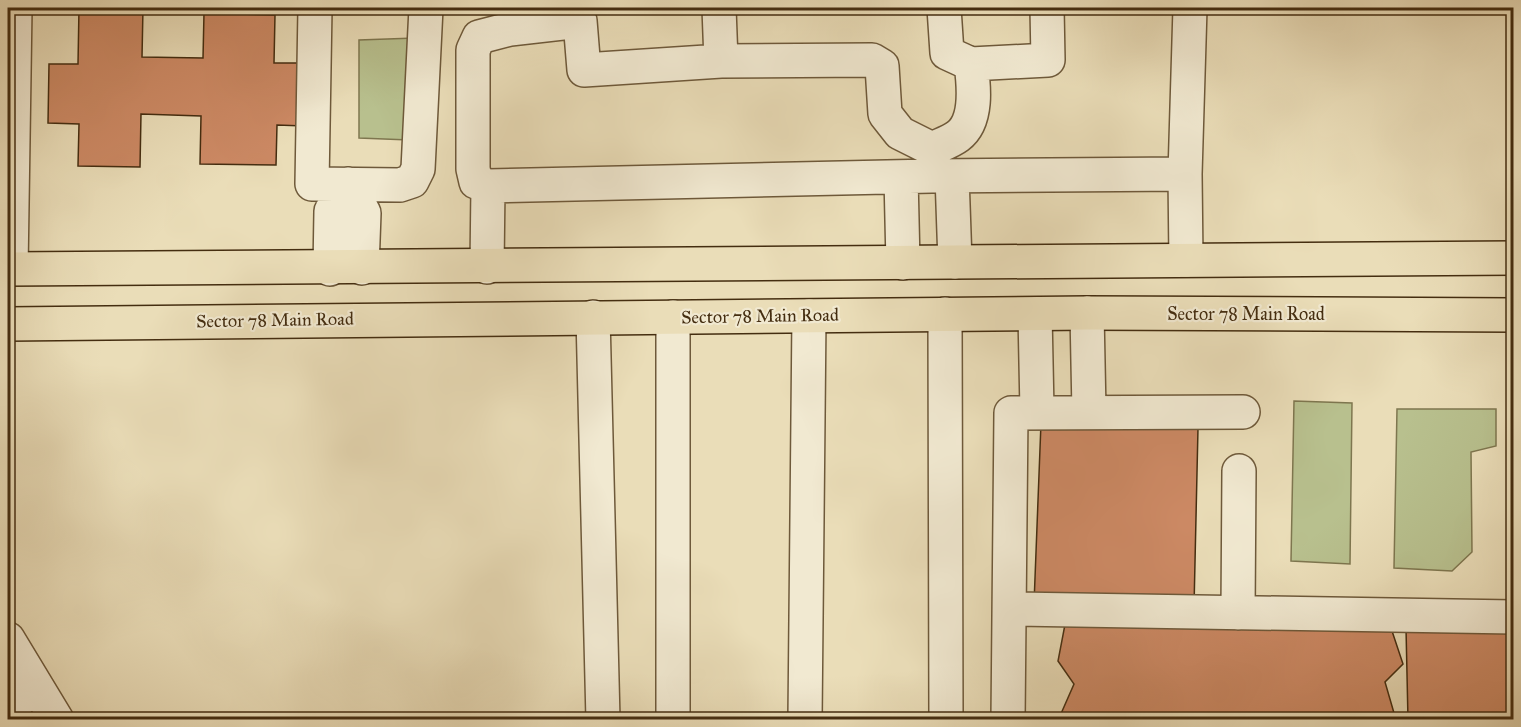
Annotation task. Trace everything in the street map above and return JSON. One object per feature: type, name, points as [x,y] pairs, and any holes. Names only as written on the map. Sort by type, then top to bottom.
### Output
[{"type":"main road","points":[[9,269],[1514,258]]},
{"type":"main road","points":[[171,321],[195,305],[200,282],[194,275],[173,269]]},
{"type":"main road","name":"Sector 78 Main Road","points":[[8,324],[1087,313],[1514,315]]},
{"type":"street","points":[[9,269],[15,8]]},
{"type":"street","points":[[315,8],[312,184],[400,185],[412,180],[418,169],[426,8]]},
{"type":"street","points":[[719,8],[721,61]]},
{"type":"street","points":[[944,8],[947,53],[970,64],[1048,60],[1047,8]]},
{"type":"street","points":[[1186,260],[1185,174],[1190,8]]},
{"type":"street","points":[[955,262],[929,170],[885,114],[882,66],[872,60],[721,61],[584,70],[580,21],[510,29],[479,37],[473,50],[473,169],[476,182],[488,186],[929,170],[1185,174]]},
{"type":"street","points":[[903,263],[929,170],[968,123],[974,84],[970,64]]},
{"type":"street","points":[[346,268],[331,211],[348,184]]},
{"type":"street","points":[[487,267],[488,186]]},
{"type":"street","points":[[1087,313],[1089,412]]},
{"type":"street","points":[[945,314],[946,720]]},
{"type":"street","points":[[1035,314],[1037,411]]},
{"type":"street","points":[[805,720],[809,315]]},
{"type":"street","points":[[593,317],[603,720]]},
{"type":"street","points":[[673,317],[673,720]]},
{"type":"street","points":[[1008,720],[1011,609],[1009,416],[1013,412],[1037,411],[1243,412]]},
{"type":"street","points":[[1238,612],[1239,471]]},
{"type":"street","points":[[1011,609],[1514,616]]},
{"type":"street","points":[[9,645],[57,720]]},
{"type":"street","points":[[8,706],[38,688]]},
{"type":"green space","points":[[415,38],[409,140],[359,138],[359,40]]},
{"type":"green space","points":[[1294,401],[1352,403],[1350,564],[1291,561]]},
{"type":"green space","points":[[1397,409],[1496,409],[1496,446],[1471,452],[1472,552],[1452,571],[1394,568]]},
{"type":"building","points":[[79,8],[143,8],[142,57],[203,58],[204,13],[275,15],[274,63],[305,63],[304,126],[277,125],[276,165],[200,164],[201,116],[141,114],[140,167],[78,166],[79,124],[48,123],[49,64],[78,64]]},
{"type":"building","points":[[1041,423],[1198,428],[1194,607],[1034,604]]},
{"type":"building","points":[[1067,614],[1388,619],[1403,664],[1385,682],[1394,713],[1391,720],[1062,720],[1060,716],[1074,684],[1058,661]]},
{"type":"building","points":[[1514,626],[1514,720],[1408,720],[1406,628]]}]
